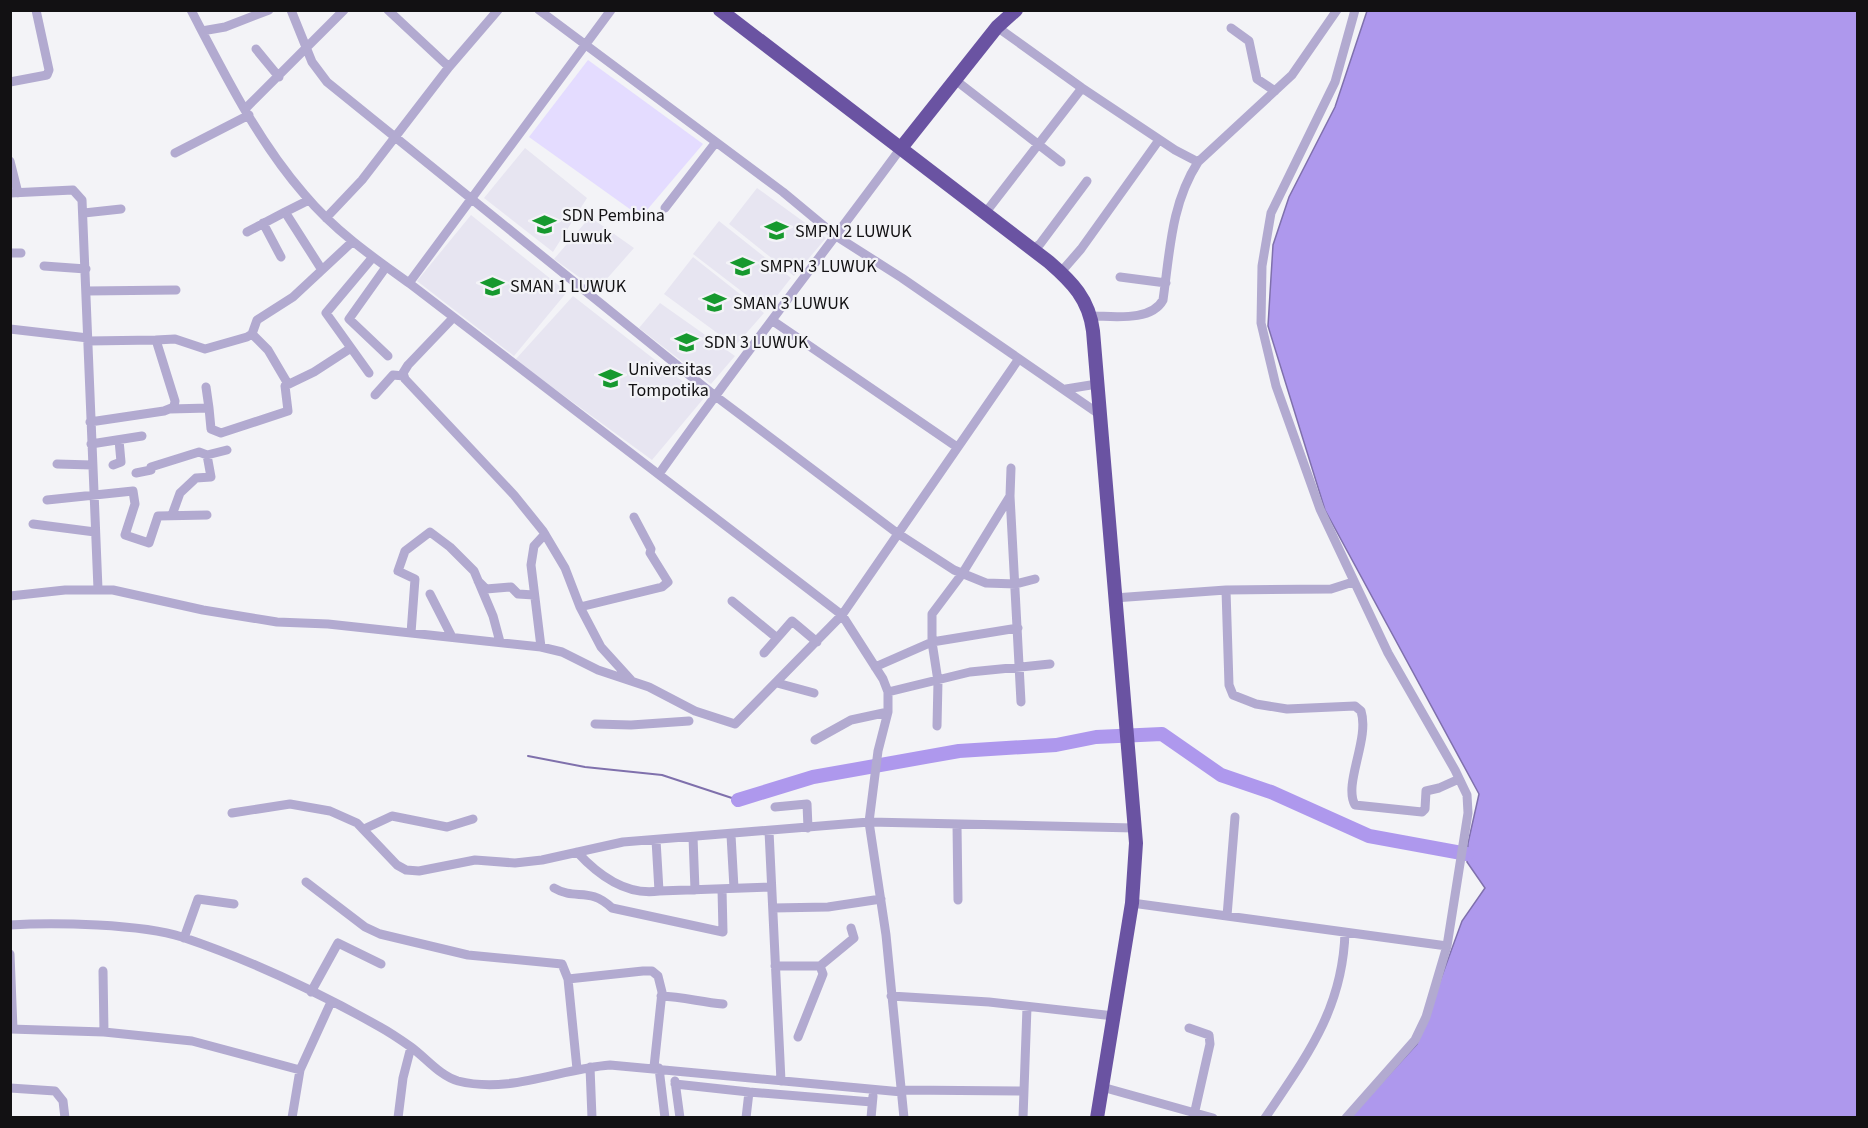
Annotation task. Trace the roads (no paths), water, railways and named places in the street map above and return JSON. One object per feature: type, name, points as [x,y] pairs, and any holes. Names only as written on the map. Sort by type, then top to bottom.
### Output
[{"type":"highway","points":[[720,10],[1033,249],[1079,290],[1091,316],[1136,859],[1132,903],[1097,1118]]},
{"type":"highway","points":[[901,148],[997,27],[1016,10]]},
{"type":"street","points":[[10,82],[47,75],[49,70],[36,10]]},
{"type":"street","points":[[191,10],[247,112],[280,162],[326,218],[352,242],[409,283],[842,615],[888,692],[888,712],[878,751],[869,822],[881,899],[904,1118]]},
{"type":"street","points":[[202,31],[225,27],[269,10]]},
{"type":"street","points":[[291,10],[307,50],[327,82],[470,200],[714,395],[897,534],[962,574],[986,583],[1016,584],[1035,579]]},
{"type":"street","points":[[175,153],[247,112],[344,10]]},
{"type":"street","points":[[388,10],[449,67]]},
{"type":"street","points":[[326,218],[362,180],[393,136],[498,10]]},
{"type":"street","points":[[539,10],[716,142],[836,236],[902,278],[1018,360],[1066,389],[1099,414]]},
{"type":"street","points":[[409,283],[611,10]]},
{"type":"street","points":[[1091,316],[1134,315],[1152,311],[1160,306],[1163,300],[1180,196],[1198,162],[1275,91],[1314,46],[1337,10]]},
{"type":"street","points":[[1346,1118],[1415,1040],[1426,1017],[1447,946],[1467,830],[1468,801],[1459,778],[1407,690],[1353,582],[1320,509],[1287,420],[1264,341],[1261,310],[1262,266],[1271,213],[1335,82],[1352,11]]},
{"type":"street","points":[[997,27],[1159,140],[1198,162]]},
{"type":"street","points":[[1231,28],[1249,41],[1257,79],[1275,91]]},
{"type":"street","points":[[256,49],[279,77]]},
{"type":"street","points":[[954,79],[1061,162]]},
{"type":"street","points":[[986,212],[1082,88]]},
{"type":"street","points":[[1060,272],[1081,249],[1159,140]]},
{"type":"street","points":[[666,208],[716,142]]},
{"type":"street","points":[[659,474],[714,395],[773,321],[901,148]]},
{"type":"street","points":[[10,161],[14,193],[73,190],[82,200],[98,589]]},
{"type":"street","points":[[1033,249],[1040,244],[1087,181]]},
{"type":"street","points":[[247,232],[309,200]]},
{"type":"street","points":[[84,213],[121,209]]},
{"type":"street","points":[[285,212],[322,270]]},
{"type":"street","points":[[263,223],[281,257]]},
{"type":"street","points":[[252,334],[257,320],[293,297],[352,242]]},
{"type":"street","points":[[10,253],[21,253]]},
{"type":"street","points":[[369,373],[326,312],[372,257]]},
{"type":"street","points":[[44,266],[86,268]]},
{"type":"street","points":[[386,267],[349,319],[388,356]]},
{"type":"street","points":[[1120,277],[1166,283]]},
{"type":"street","points":[[87,291],[176,290]]},
{"type":"street","points":[[404,376],[408,365],[453,319]]},
{"type":"street","points":[[773,321],[957,447]]},
{"type":"street","points":[[10,329],[88,340],[175,339],[205,349],[252,334]]},
{"type":"street","points":[[252,334],[268,350],[288,384]]},
{"type":"street","points":[[156,340],[175,401],[170,409]]},
{"type":"street","points":[[206,387],[211,429],[221,433],[231,431],[289,410],[284,389],[288,384],[314,372],[351,348]]},
{"type":"street","points":[[10,596],[98,589],[135,593],[233,616],[541,647],[562,652],[598,670],[661,692],[691,709],[735,724],[842,615],[1018,360]]},
{"type":"street","points":[[375,395],[393,375],[404,376],[514,495],[545,534],[565,568],[580,607],[601,647],[632,681]]},
{"type":"street","points":[[1066,389],[1097,384]]},
{"type":"street","points":[[90,422],[170,409],[209,408]]},
{"type":"street","points":[[91,444],[142,436]]},
{"type":"street","points":[[113,465],[122,462],[119,440]]},
{"type":"street","points":[[136,473],[152,470],[151,467],[170,463],[178,457],[199,452],[207,454],[227,450]]},
{"type":"street","points":[[172,515],[180,493],[196,478],[211,477],[207,454]]},
{"type":"street","points":[[57,464],[92,465]]},
{"type":"street","points":[[1011,468],[1010,496],[1021,702]]},
{"type":"street","points":[[46,500],[133,491],[135,504],[125,535],[149,543],[158,516],[207,515]]},
{"type":"street","points":[[937,726],[938,681],[932,642],[932,614],[962,574],[1010,496]]},
{"type":"street","points":[[580,607],[662,586],[668,582],[650,553],[651,549],[634,517]]},
{"type":"street","points":[[33,524],[95,532]]},
{"type":"street","points":[[411,633],[415,579],[398,571],[405,551],[430,532],[466,561],[474,571],[501,642]]},
{"type":"street","points":[[541,647],[531,552],[545,534]]},
{"type":"street","points":[[477,581],[486,589],[511,587],[518,594],[534,595]]},
{"type":"street","points":[[1114,598],[1226,590],[1331,589],[1353,582]]},
{"type":"street","points":[[1226,590],[1229,685],[1233,695],[1271,707],[1354,706],[1360,711],[1363,735],[1352,792],[1355,805],[1422,812],[1425,809],[1426,791],[1439,788],[1459,778]]},
{"type":"street","points":[[430,594],[452,637]]},
{"type":"street","points":[[732,601],[777,638]]},
{"type":"street","points":[[764,653],[792,621],[817,642]]},
{"type":"street","points":[[875,667],[932,642],[1018,628]]},
{"type":"street","points":[[888,692],[938,681],[953,675],[1050,664]]},
{"type":"street","points":[[777,683],[814,693]]},
{"type":"street","points":[[595,724],[688,726],[691,709]]},
{"type":"street","points":[[815,740],[851,720],[888,712]]},
{"type":"street","points":[[232,813],[290,804],[308,806],[349,818],[364,829],[397,866],[406,870],[432,870],[475,860],[515,863],[623,842],[869,822],[1134,828]]},
{"type":"street","points":[[775,807],[807,804],[807,828]]},
{"type":"street","points":[[364,829],[392,816],[447,827],[473,819]]},
{"type":"street","points":[[1227,916],[1235,817]]},
{"type":"street","points":[[957,825],[958,900]]},
{"type":"street","points":[[769,831],[781,1081]]},
{"type":"street","points":[[731,835],[734,888]]},
{"type":"street","points":[[693,837],[694,890]]},
{"type":"street","points":[[656,840],[659,891]]},
{"type":"street","points":[[577,852],[596,869],[625,888],[640,892],[771,887]]},
{"type":"street","points":[[306,882],[365,927],[380,934],[468,955],[555,962],[566,969],[577,1069]]},
{"type":"street","points":[[554,888],[564,894],[585,893],[600,897],[612,908],[723,932],[722,889]]},
{"type":"street","points":[[184,938],[198,899],[234,904]]},
{"type":"street","points":[[773,908],[828,907],[881,899]]},
{"type":"street","points":[[1132,903],[1447,946]]},
{"type":"street","points":[[10,925],[84,925],[158,932],[184,938],[249,963],[331,1002],[411,1047],[445,1076],[482,1085],[531,1081],[590,1066],[676,1069],[873,1090],[1024,1090]]},
{"type":"street","points":[[776,966],[820,966],[854,938],[851,928]]},
{"type":"street","points":[[1265,1118],[1325,1023],[1341,975],[1345,932]]},
{"type":"street","points":[[311,992],[338,943],[381,964]]},
{"type":"street","points":[[10,954],[12,1029],[104,1032],[208,1043],[300,1070]]},
{"type":"street","points":[[798,1036],[823,974],[820,966]]},
{"type":"street","points":[[103,970],[104,1032]]},
{"type":"street","points":[[568,978],[652,971],[661,982],[657,1068],[664,1118]]},
{"type":"street","points":[[661,996],[692,997],[700,1002],[723,1004]]},
{"type":"street","points":[[891,996],[1114,1016]]},
{"type":"street","points":[[292,1118],[300,1070],[331,1002]]},
{"type":"street","points":[[1023,1118],[1027,1007]]},
{"type":"street","points":[[1189,1028],[1209,1035],[1210,1044],[1194,1114]]},
{"type":"street","points":[[398,1118],[403,1078],[411,1047]]},
{"type":"street","points":[[590,1066],[592,1118]]},
{"type":"street","points":[[676,1069],[675,1084],[680,1118]]},
{"type":"street","points":[[675,1084],[872,1102]]},
{"type":"street","points":[[1102,1087],[1213,1118]]},
{"type":"street","points":[[10,1088],[55,1091],[63,1101],[65,1118]]},
{"type":"street","points":[[871,1118],[873,1090]]},
{"type":"street","points":[[746,1118],[749,1092]]},
{"type":"waterway","points":[[738,800],[813,777],[959,751],[1056,745],[1096,737],[1162,734],[1221,775],[1271,792],[1369,836],[1467,854]]},
{"type":"waterway","points":[[528,756],[585,767],[662,775],[738,800]]},
{"type":"place","name":"SDN Pembina Luwuk","points":[[544,225]]},
{"type":"place","name":"SMPN 2 LUWUK","points":[[777,231]]},
{"type":"place","name":"SMPN 3 LUWUK","points":[[742,266]]},
{"type":"place","name":"SMAN 1 LUWUK","points":[[492,286]]},
{"type":"place","name":"SMAN 3 LUWUK","points":[[715,303]]},
{"type":"place","name":"SDN 3 LUWUK","points":[[686,342]]},
{"type":"place","name":"Universitas Tompotika","points":[[610,379]]}]
